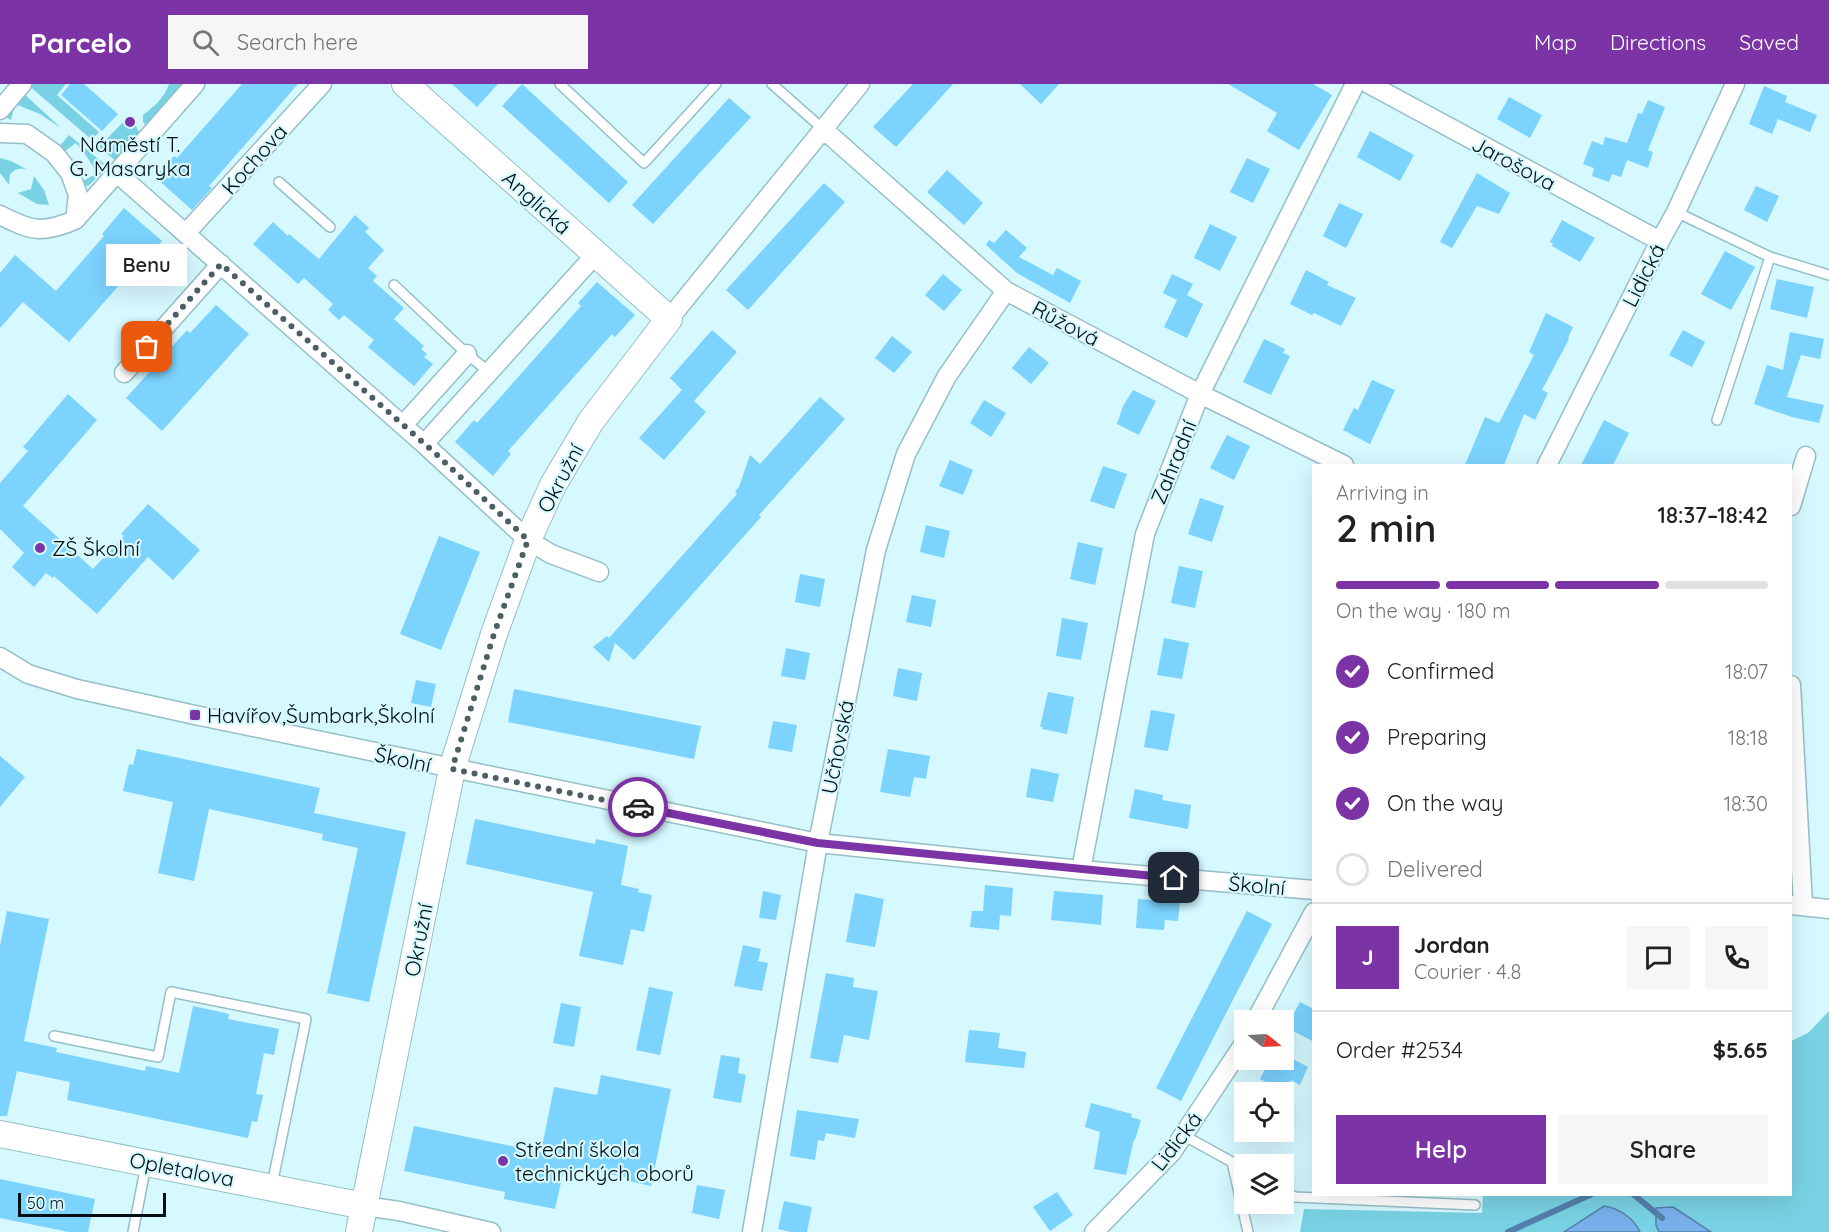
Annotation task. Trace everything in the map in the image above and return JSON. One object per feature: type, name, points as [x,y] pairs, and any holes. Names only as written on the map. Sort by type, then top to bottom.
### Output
[{"type":"street","points":[[0,215],[25,228],[54,229],[75,220],[195,84]]},
{"type":"street","name":"Kochova","points":[[186,233],[322,84]]},
{"type":"street","name":"Anglická","points":[[405,84],[669,319]]},
{"type":"street","name":"Okružní","points":[[359,1232],[452,769],[494,634],[528,540],[553,485],[591,421],[669,319],[860,84]]},
{"type":"street","name":"Zahradní","points":[[1081,870],[1145,534],[1200,394],[1355,84]]},
{"type":"street","name":"Jarošova","points":[[1369,84],[1660,241]]},
{"type":"street","name":"Lidická","points":[[1548,464],[1676,212],[1735,84]]},
{"type":"street","points":[[0,110],[21,85]]},
{"type":"street","name":"Růžová","points":[[823,129],[1006,291],[1200,394],[1342,464]]},
{"type":"street","points":[[0,133],[27,134],[54,153],[70,173],[78,195],[75,220]]},
{"type":"street","points":[[117,172],[403,425],[528,540],[551,554],[599,572]]},
{"type":"street","points":[[424,444],[596,254]]},
{"type":"street","points":[[124,373],[221,264]]},
{"type":"street","name":"Učňovská","points":[[752,1232],[818,843],[876,550],[906,454],[946,376],[1006,291]]},
{"type":"street","points":[[403,425],[467,354]]},
{"type":"street","points":[[1792,503],[1806,456]]},
{"type":"street","name":"Školní","points":[[0,657],[28,674],[77,689],[452,769],[818,843],[1081,870],[1312,890]]},
{"type":"street","points":[[1792,722],[1797,905],[1829,909]]},
{"type":"street","points":[[1261,1010],[1312,916]]},
{"type":"street","name":"Lidická","points":[[1094,1232],[1172,1152],[1234,1060]]},
{"type":"street","name":"Opletalova","points":[[0,1134],[363,1206]]},
{"type":"street","points":[[363,1206],[399,1211],[491,1232]]},
{"type":"lane","points":[[560,84],[644,163],[716,84]]},
{"type":"lane","points":[[772,84],[823,129]]},
{"type":"lane","points":[[279,182],[330,227]]},
{"type":"lane","points":[[1676,212],[1770,257],[1829,274]]},
{"type":"lane","points":[[1717,420],[1770,257]]},
{"type":"lane","points":[[394,285],[489,372]]},
{"type":"lane","points":[[54,1036],[158,1056],[171,992],[306,1019],[271,1187]]},
{"type":"lane","points":[[1183,1135],[1232,1162],[1248,1232]]},
{"type":"lane","points":[[133,1232],[147,1162]]},
{"type":"lane","points":[[1294,1196],[1475,1205]]},
{"type":"shaded area","points":[[27,84],[66,84],[57,95],[99,132],[92,140]]},
{"type":"shaded area","points":[[169,84],[185,84],[147,127],[143,122],[143,115],[159,101]]},
{"type":"shaded area","points":[[21,91],[61,128],[40,114],[15,104],[11,120],[6,117]]},
{"type":"shaded area","points":[[129,116],[132,116],[140,135],[116,161],[99,147]]},
{"type":"shaded area","points":[[69,135],[108,167],[88,186],[84,185],[83,181],[96,174],[82,150],[76,143],[64,152],[58,148]]},
{"type":"shaded area","points":[[0,158],[26,169],[17,169],[12,172],[9,185],[0,173]]},
{"type":"shaded area","points":[[34,176],[44,190],[49,205],[37,204],[18,193],[31,189]]},
{"type":"shaded area","points":[[1829,1011],[1829,1232],[1640,1232],[1638,1227],[1604,1206],[1564,1232],[1300,1232],[1304,1209],[1482,1213],[1483,1196],[1792,1196],[1792,1041],[1808,1033]]},
{"type":"shaded area","points":[[1604,1206],[1625,1214],[1640,1232],[1564,1232]]},
{"type":"shaded area","points":[[1673,1207],[1711,1232],[1659,1232],[1656,1225],[1656,1208]]},
{"type":"building","points":[[70,84],[84,84],[118,114],[102,131],[61,95]]},
{"type":"building","points":[[242,84],[298,84],[209,186],[212,188],[192,210],[155,177],[174,156],[177,158]]},
{"type":"building","points":[[452,84],[498,84],[477,107]]},
{"type":"building","points":[[522,84],[628,182],[609,203],[502,106]]},
{"type":"building","points":[[913,84],[953,84],[896,147],[873,127]]},
{"type":"building","points":[[1020,84],[1059,84],[1041,104]]},
{"type":"building","points":[[1228,84],[1313,84],[1332,95],[1299,150],[1267,131],[1277,113]]},
{"type":"building","points":[[1764,86],[1787,96],[1785,102],[1817,115],[1810,132],[1778,119],[1772,134],[1749,124]]},
{"type":"building","points":[[1509,97],[1542,115],[1530,138],[1497,119]]},
{"type":"building","points":[[729,98],[751,117],[653,224],[632,205]]},
{"type":"building","points":[[1648,100],[1665,107],[1648,150],[1653,152],[1648,168],[1627,160],[1621,177],[1612,174],[1609,182],[1592,176],[1594,168],[1583,164],[1592,141],[1603,145],[1605,137],[1627,143],[1638,113],[1642,114]]},
{"type":"building","points":[[1370,131],[1414,155],[1400,181],[1357,157]]},
{"type":"building","points":[[1247,158],[1270,169],[1253,203],[1230,192]]},
{"type":"building","points":[[947,170],[983,203],[964,225],[927,192]]},
{"type":"building","points":[[1477,173],[1510,193],[1499,214],[1477,206],[1452,248],[1440,242]]},
{"type":"building","points":[[824,183],[845,202],[748,310],[726,290]]},
{"type":"building","points":[[1756,186],[1779,196],[1767,222],[1744,210]]},
{"type":"building","points":[[1339,203],[1363,214],[1346,248],[1323,236]]},
{"type":"building","points":[[124,208],[162,241],[138,268],[136,266],[69,342],[23,302],[0,328],[0,273],[15,255],[56,291],[104,236],[102,234]]},
{"type":"building","points":[[355,215],[369,228],[365,232],[384,250],[368,268],[377,276],[373,281],[404,308],[394,319],[424,346],[421,349],[427,354],[424,357],[433,364],[414,386],[368,347],[374,340],[344,315],[339,320],[328,310],[333,304],[304,278],[298,284],[253,244],[273,222],[319,259]]},
{"type":"building","points":[[1562,220],[1595,238],[1580,262],[1552,246],[1550,242]]},
{"type":"building","points":[[1210,224],[1237,237],[1220,271],[1194,258]]},
{"type":"building","points":[[1006,230],[1027,248],[1019,257],[1053,275],[1057,268],[1081,281],[1070,303],[1017,273],[986,245],[989,240],[994,243]]},
{"type":"building","points":[[1725,251],[1755,267],[1731,310],[1701,294]]},
{"type":"building","points":[[1306,270],[1329,282],[1327,285],[1356,298],[1341,326],[1290,304]]},
{"type":"building","points":[[943,274],[962,290],[944,311],[925,295]]},
{"type":"building","points":[[1172,274],[1193,284],[1187,295],[1203,304],[1187,338],[1164,327],[1177,300],[1163,293]]},
{"type":"building","points":[[1777,279],[1814,287],[1807,318],[1770,309]]},
{"type":"building","points":[[597,282],[635,315],[615,337],[612,334],[508,451],[511,454],[493,476],[455,442],[474,420],[477,423],[505,392],[581,306],[578,303]]},
{"type":"building","points":[[216,305],[249,334],[162,431],[126,398],[187,330],[190,333]]},
{"type":"building","points":[[1546,313],[1573,327],[1542,390],[1548,393],[1535,420],[1524,414],[1504,464],[1465,464],[1485,417],[1499,423],[1534,355],[1529,352]]},
{"type":"building","points":[[712,330],[737,352],[694,401],[706,412],[664,460],[639,438],[682,390],[670,378]]},
{"type":"building","points":[[1683,330],[1705,342],[1692,367],[1669,355]]},
{"type":"building","points":[[1790,332],[1824,339],[1820,359],[1801,355],[1787,397],[1824,405],[1819,423],[1792,417],[1754,404],[1767,365],[1783,370]]},
{"type":"building","points":[[892,336],[912,352],[894,373],[875,358]]},
{"type":"building","points":[[1264,339],[1285,349],[1283,353],[1290,356],[1271,395],[1243,382]]},
{"type":"building","points":[[1029,347],[1049,363],[1031,384],[1012,368]]},
{"type":"building","points":[[1372,380],[1395,390],[1370,444],[1343,430],[1354,408],[1358,410]]},
{"type":"building","points":[[1133,390],[1156,401],[1139,435],[1117,424],[1123,406]]},
{"type":"building","points":[[68,394],[97,420],[23,506],[93,569],[124,536],[121,534],[148,504],[200,550],[173,580],[148,557],[97,614],[54,576],[53,578],[46,573],[34,587],[12,567],[24,553],[0,529],[0,483],[28,451],[23,447]]},
{"type":"building","points":[[820,397],[845,419],[634,660],[615,643],[609,662],[593,647],[607,636],[609,638],[737,494],[735,492],[739,487],[750,455],[760,464]]},
{"type":"building","points":[[984,400],[1006,413],[991,437],[970,423]]},
{"type":"building","points":[[1604,420],[1629,433],[1614,464],[1582,464]]},
{"type":"building","points":[[1227,435],[1250,446],[1234,480],[1210,468]]},
{"type":"building","points":[[950,460],[973,470],[963,495],[939,486]]},
{"type":"building","points":[[1103,466],[1127,474],[1114,509],[1090,501]]},
{"type":"building","points":[[1200,498],[1224,506],[1212,542],[1188,534]]},
{"type":"building","points":[[926,525],[950,531],[944,558],[920,552]]},
{"type":"building","points":[[439,536],[480,552],[441,650],[400,634]]},
{"type":"building","points":[[1078,542],[1103,548],[1095,585],[1070,579]]},
{"type":"building","points":[[1179,566],[1203,571],[1195,608],[1171,603]]},
{"type":"building","points":[[800,574],[825,579],[820,607],[795,602]]},
{"type":"building","points":[[912,595],[936,600],[931,627],[906,622]]},
{"type":"building","points":[[1062,618],[1088,623],[1081,660],[1056,656]]},
{"type":"building","points":[[1164,638],[1189,643],[1182,679],[1157,675]]},
{"type":"building","points":[[786,648],[810,653],[805,680],[781,676]]},
{"type":"building","points":[[898,668],[922,673],[917,701],[893,696]]},
{"type":"building","points":[[416,680],[436,684],[431,707],[411,703]]},
{"type":"building","points":[[514,689],[701,726],[694,759],[508,722]]},
{"type":"building","points":[[1048,692],[1074,697],[1067,734],[1040,727]]},
{"type":"building","points":[[1151,710],[1175,714],[1168,751],[1144,747]]},
{"type":"building","points":[[773,721],[797,725],[792,752],[768,748]]},
{"type":"building","points":[[137,749],[320,788],[314,813],[406,832],[369,1002],[327,993],[358,848],[322,840],[323,834],[209,809],[194,881],[158,873],[173,802],[123,791],[129,764],[133,765]]},
{"type":"building","points":[[888,749],[930,756],[926,779],[914,777],[910,797],[880,792]]},
{"type":"building","points":[[0,756],[25,777],[0,807]]},
{"type":"building","points":[[1031,768],[1059,774],[1053,802],[1026,797]]},
{"type":"building","points":[[1135,789],[1163,795],[1162,800],[1191,805],[1188,829],[1129,818]]},
{"type":"building","points":[[475,819],[595,844],[596,839],[628,846],[621,885],[652,895],[644,932],[631,929],[623,965],[579,956],[593,892],[466,864]]},
{"type":"building","points":[[985,885],[1013,888],[1011,916],[1000,915],[999,930],[970,927],[972,911],[983,911]]},
{"type":"building","points":[[763,891],[781,895],[776,920],[759,918]]},
{"type":"building","points":[[1054,891],[1103,895],[1101,925],[1051,920]]},
{"type":"building","points":[[855,893],[884,899],[875,947],[846,942]]},
{"type":"building","points":[[1138,899],[1180,902],[1178,921],[1165,920],[1164,930],[1136,928]]},
{"type":"building","points":[[7,911],[49,919],[24,1041],[57,1048],[56,1052],[145,1071],[146,1066],[179,1073],[193,1006],[229,1014],[228,1019],[279,1029],[274,1055],[264,1053],[256,1094],[263,1095],[257,1122],[252,1121],[248,1138],[67,1100],[70,1082],[17,1071],[7,1116],[0,1116],[0,946]]},
{"type":"building","points":[[1247,911],[1272,924],[1181,1101],[1156,1088]]},
{"type":"building","points":[[743,945],[761,949],[758,961],[768,963],[762,991],[734,986]]},
{"type":"building","points":[[826,973],[854,978],[853,987],[878,991],[869,1040],[844,1035],[838,1063],[810,1058]]},
{"type":"building","points":[[649,987],[673,992],[660,1055],[636,1050]]},
{"type":"building","points":[[1300,1002],[1312,1008],[1312,1041],[1294,1031],[1294,1013]]},
{"type":"building","points":[[561,1003],[581,1007],[574,1047],[553,1043]]},
{"type":"building","points":[[969,1030],[1000,1033],[998,1048],[1026,1052],[1024,1068],[965,1062]]},
{"type":"building","points":[[721,1055],[740,1058],[738,1073],[746,1075],[741,1103],[713,1098]]},
{"type":"building","points":[[1294,1060],[1308,1067],[1300,1085],[1291,1080],[1290,1082],[1266,1082],[1260,1079],[1264,1070],[1294,1070]]},
{"type":"building","points":[[601,1075],[671,1089],[651,1186],[629,1181],[630,1178],[584,1169],[583,1173],[564,1169],[555,1209],[504,1199],[505,1192],[404,1171],[414,1126],[541,1152],[554,1087],[597,1095]]},
{"type":"building","points":[[1091,1103],[1132,1114],[1131,1117],[1141,1120],[1126,1175],[1094,1169],[1100,1132],[1085,1127]]},
{"type":"building","points":[[797,1110],[859,1119],[855,1138],[826,1133],[824,1141],[818,1140],[815,1160],[790,1156]]},
{"type":"building","points":[[0,1179],[95,1199],[88,1232],[69,1232],[0,1218]]},
{"type":"building","points":[[697,1185],[725,1190],[719,1219],[692,1213]]},
{"type":"building","points":[[1057,1192],[1073,1215],[1050,1231],[1033,1207]]},
{"type":"building","points":[[784,1201],[812,1207],[807,1232],[778,1229]]},
{"type":"waterway","points":[[1508,1232],[1588,1196]]},
{"type":"waterway","points":[[1635,1196],[1662,1218]]},
{"type":"way so far","points":[[147,347],[221,264],[436,454],[528,540],[494,634],[452,769],[638,807]]},
{"type":"place","name":"Náměstí T. G. Masaryka","points":[[130,122]]},
{"type":"place","name":"Benu","points":[[147,347]]},
{"type":"place","name":"ZŠ Školní","points":[[40,548]]},
{"type":"place","name":"Havířov,Šumbark,Školní","points":[[195,715]]},
{"type":"place","name":"Střední škola technických oborů","points":[[503,1161]]},
{"type":"route","points":[[638,807],[818,843],[1174,878]]}]
